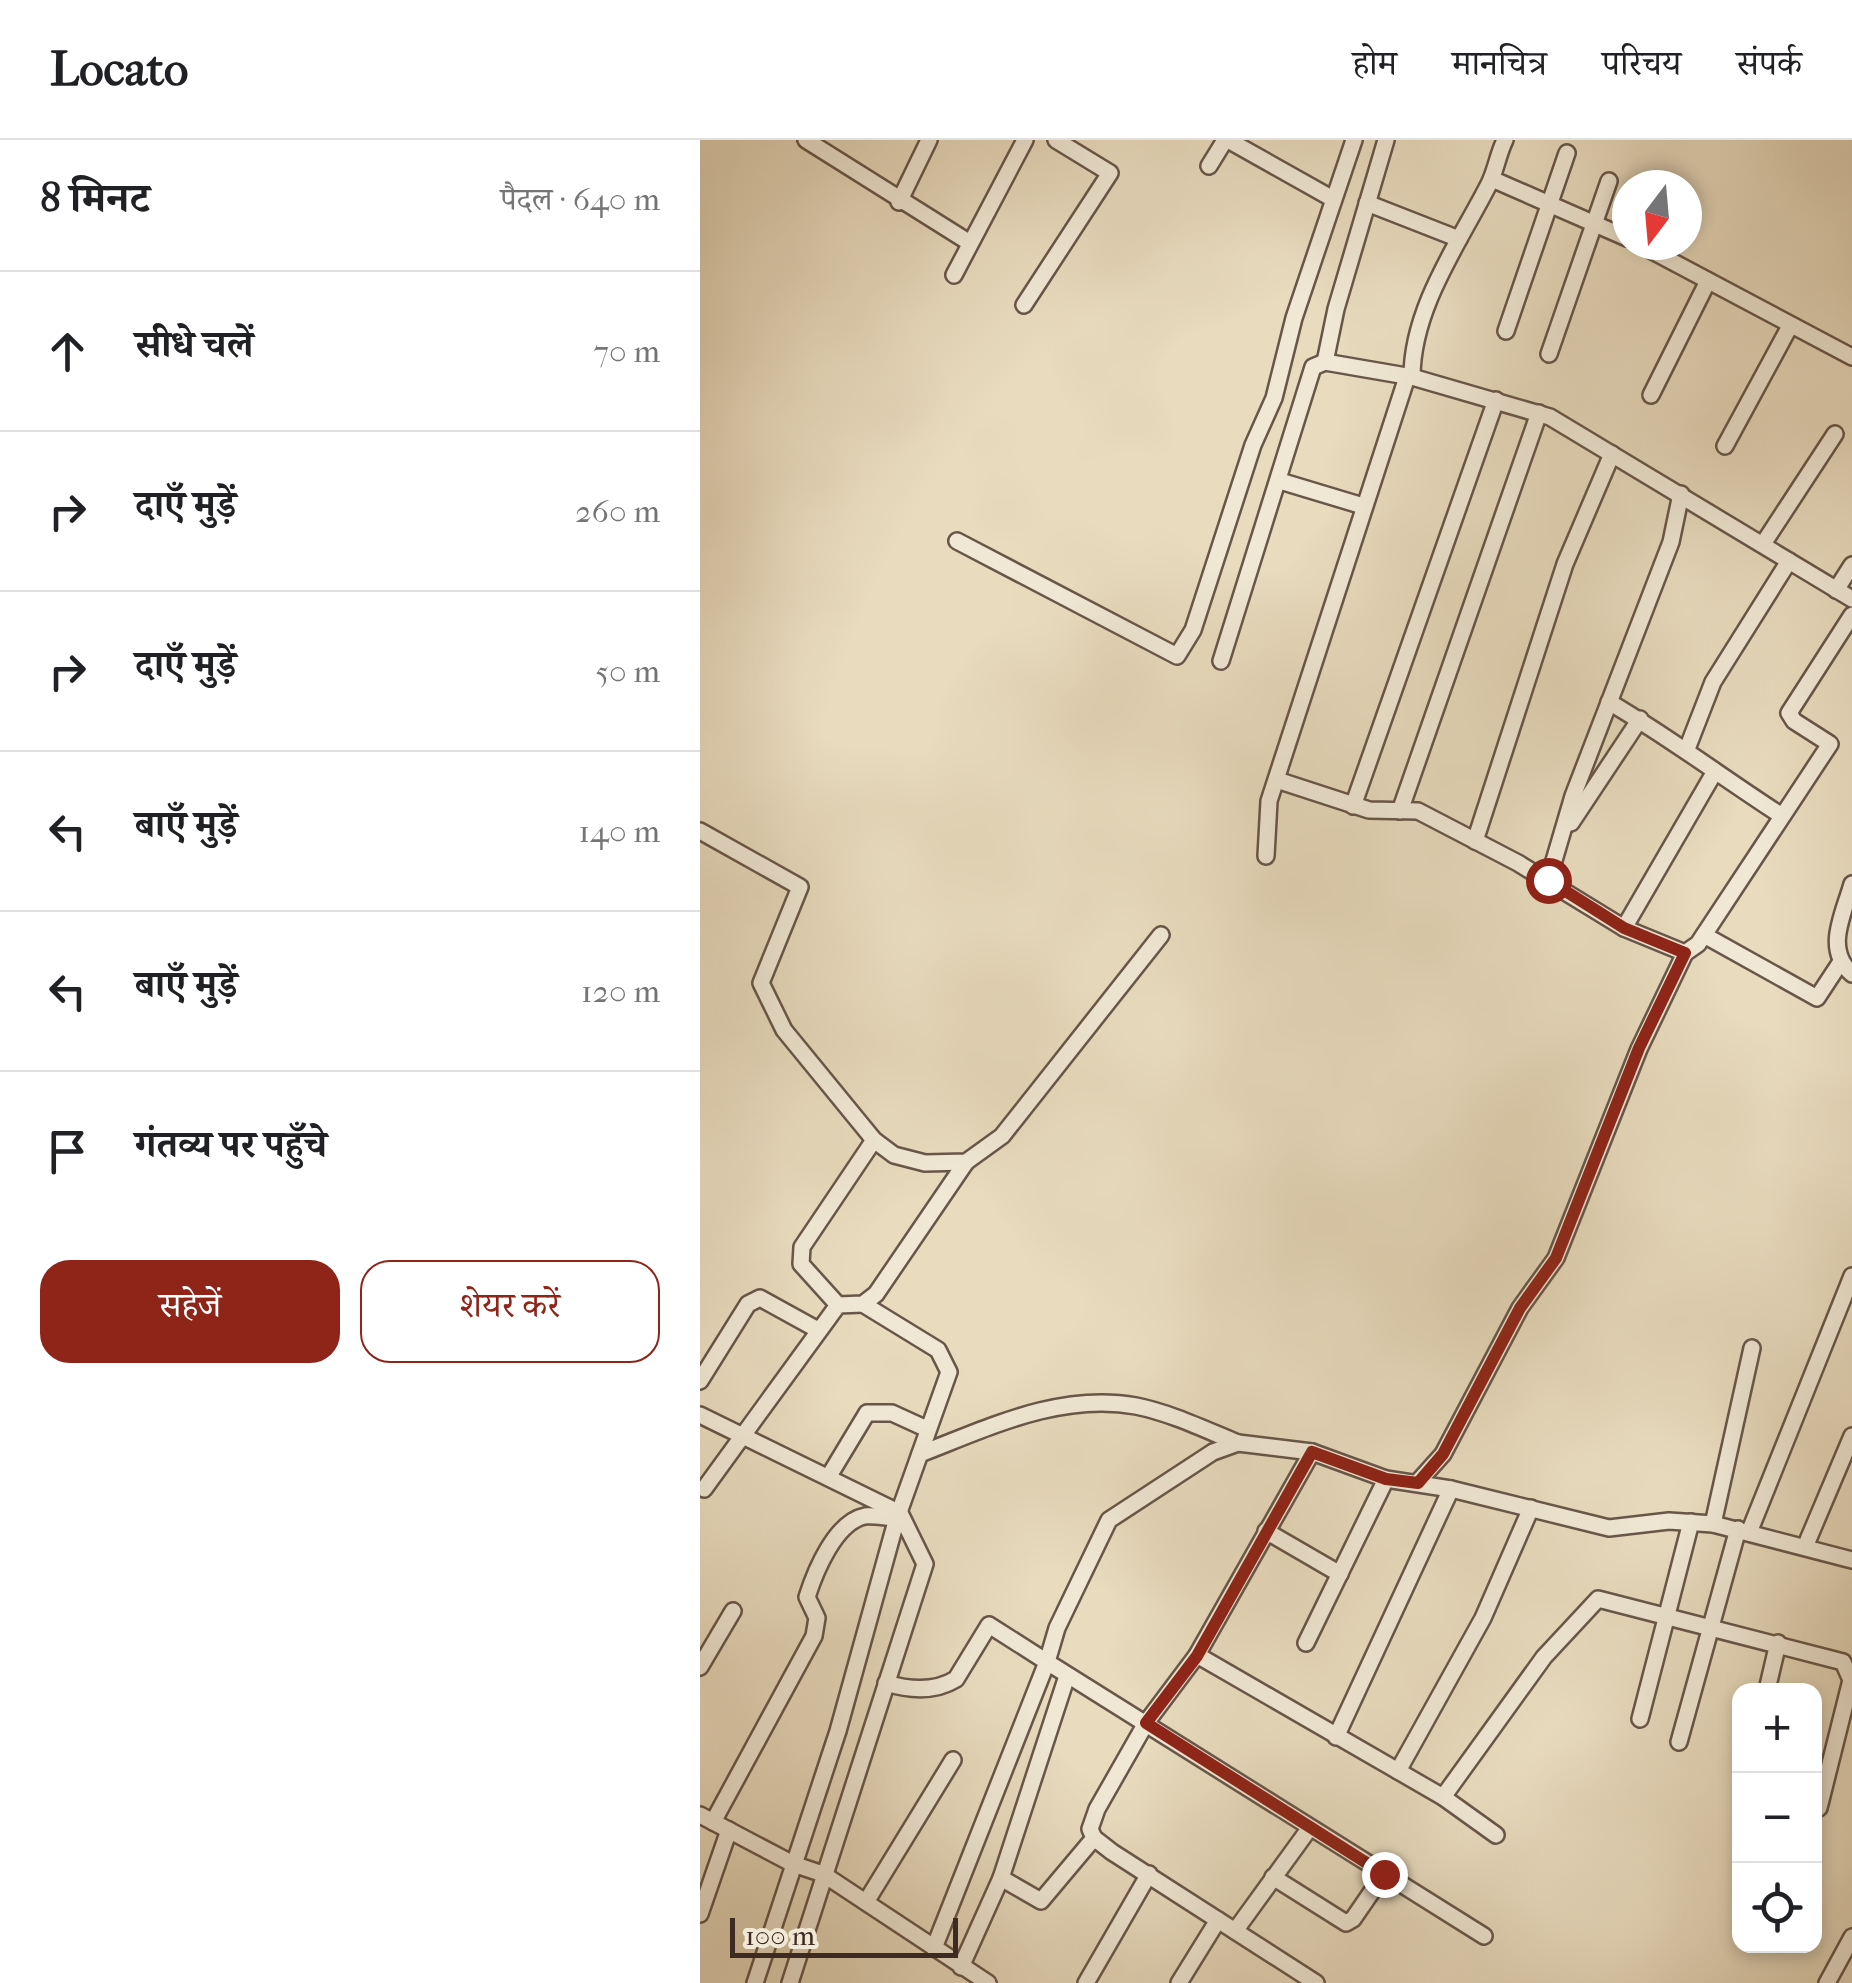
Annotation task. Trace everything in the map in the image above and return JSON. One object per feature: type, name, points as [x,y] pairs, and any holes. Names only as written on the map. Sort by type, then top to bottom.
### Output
[{"type":"street","points":[[806,140],[827,146],[899,202],[970,242]]},
{"type":"street","points":[[899,202],[930,140]]},
{"type":"street","points":[[954,276],[1024,140]]},
{"type":"street","points":[[1024,305],[1110,173],[1056,140]]},
{"type":"street","points":[[1209,166],[1226,140],[1333,199]]},
{"type":"street","points":[[957,540],[1177,656],[1193,630],[1253,445],[1274,398],[1354,140]]},
{"type":"street","points":[[1325,362],[1386,140]]},
{"type":"street","points":[[1266,856],[1269,801],[1409,377],[1420,331],[1459,239],[1492,179],[1505,140]]},
{"type":"street","points":[[1506,331],[1566,153]]},
{"type":"street","points":[[1492,179],[1612,231]]},
{"type":"street","points":[[1549,354],[1609,181]]},
{"type":"street","points":[[1367,202],[1459,239]]},
{"type":"street","points":[[1668,260],[1852,356]]},
{"type":"street","points":[[1651,395],[1708,282]]},
{"type":"street","points":[[1725,446],[1790,326]]},
{"type":"street","points":[[1221,661],[1280,481],[1312,367],[1325,362],[1409,377],[1539,414],[1682,494],[1852,600]]},
{"type":"street","points":[[1353,806],[1496,400]]},
{"type":"street","points":[[1400,811],[1539,414]]},
{"type":"street","points":[[1764,544],[1835,434]]},
{"type":"street","points":[[1475,841],[1565,564],[1612,454]]},
{"type":"street","points":[[1280,481],[1364,506]]},
{"type":"street","points":[[1548,880],[1609,702],[1671,542],[1682,494]]},
{"type":"street","points":[[1687,748],[1712,682],[1789,561]]},
{"type":"street","points":[[1836,590],[1852,564]]},
{"type":"street","points":[[1418,1483],[1443,1454],[1520,1308],[1556,1258],[1639,1048],[1685,953],[1704,935],[1830,744],[1794,722],[1789,712],[1852,616]]},
{"type":"street","points":[[1609,702],[1687,748],[1714,773],[1782,816]]},
{"type":"street","points":[[1561,838],[1640,720]]},
{"type":"street","points":[[1624,928],[1714,773]]},
{"type":"street","points":[[1277,780],[1353,806],[1418,811],[1548,880],[1624,928],[1685,953]]},
{"type":"street","points":[[700,831],[800,888],[761,983],[784,1030],[874,1140],[894,1155],[924,1162],[966,1162]]},
{"type":"street","points":[[1704,935],[1817,998],[1846,968],[1836,943],[1852,884]]},
{"type":"street","points":[[701,1494],[838,1305],[863,1304],[876,1294],[966,1162],[1013,1123],[1161,935]]},
{"type":"street","points":[[838,1305],[801,1264],[802,1247],[874,1140]]},
{"type":"street","points":[[1679,1742],[1708,1626],[1744,1530],[1852,1276]]},
{"type":"street","points":[[700,1380],[748,1304],[760,1298],[818,1330]]},
{"type":"street","points":[[755,1983],[838,1730],[898,1516],[949,1372],[946,1358],[863,1304]]},
{"type":"street","points":[[1713,1524],[1752,1348]]},
{"type":"street","points":[[920,1454],[1030,1411],[1076,1405],[1135,1406],[1238,1443],[1312,1452],[1386,1479],[1451,1488],[1609,1528],[1713,1524],[1852,1560]]},
{"type":"street","points":[[829,1476],[867,1413],[892,1414],[927,1430]]},
{"type":"street","points":[[700,1415],[829,1476],[898,1516],[925,1564],[790,1983]]},
{"type":"street","points":[[1805,1547],[1847,1464],[1852,1436]]},
{"type":"street","points":[[934,1948],[1057,1628],[1109,1520],[1212,1452],[1238,1443]]},
{"type":"street","points":[[1312,1452],[1197,1656],[1146,1723],[1096,1809],[1090,1829],[1094,1838],[1316,1983]]},
{"type":"street","points":[[1306,1643],[1386,1479]]},
{"type":"street","points":[[1336,1738],[1451,1488]]},
{"type":"street","points":[[1398,1771],[1484,1618],[1532,1508]]},
{"type":"street","points":[[898,1516],[863,1516],[843,1529],[828,1552],[808,1598],[817,1618],[814,1636],[707,1818],[792,1864],[823,1874],[988,1983]]},
{"type":"street","points":[[1640,1719],[1692,1522]]},
{"type":"street","points":[[1266,1531],[1340,1574]]},
{"type":"street","points":[[1443,1796],[1544,1657],[1592,1602],[1605,1599],[1834,1657],[1848,1668],[1851,1680],[1822,1792]]},
{"type":"street","points":[[700,1667],[732,1611]]},
{"type":"street","points":[[886,1683],[906,1690],[948,1684],[956,1679],[989,1625],[1308,1830],[1484,1936]]},
{"type":"street","points":[[1769,1683],[1778,1643]]},
{"type":"street","points":[[1197,1656],[1443,1796],[1496,1834]]},
{"type":"street","points":[[961,1967],[1001,1878],[1067,1676]]},
{"type":"street","points":[[866,1902],[953,1760]]},
{"type":"street","points":[[700,1914],[729,1830]]},
{"type":"street","points":[[1235,1931],[1308,1830]]},
{"type":"street","points":[[1001,1878],[1041,1901],[1094,1838]]},
{"type":"street","points":[[1086,1983],[1149,1874]]},
{"type":"street","points":[[1273,1877],[1346,1923],[1353,1920],[1384,1874]]},
{"type":"street","points":[[1179,1983],[1218,1920]]},
{"type":"street","points":[[1827,1983],[1852,1938]]},
{"type":"street","points":[[1280,1983],[1291,1966]]},
{"type":"route","points":[[1384,1874],[1308,1830],[1146,1723],[1197,1656],[1312,1452],[1386,1479],[1418,1483],[1443,1454],[1520,1308],[1556,1258],[1639,1048],[1685,953],[1624,928],[1548,880]]}]
